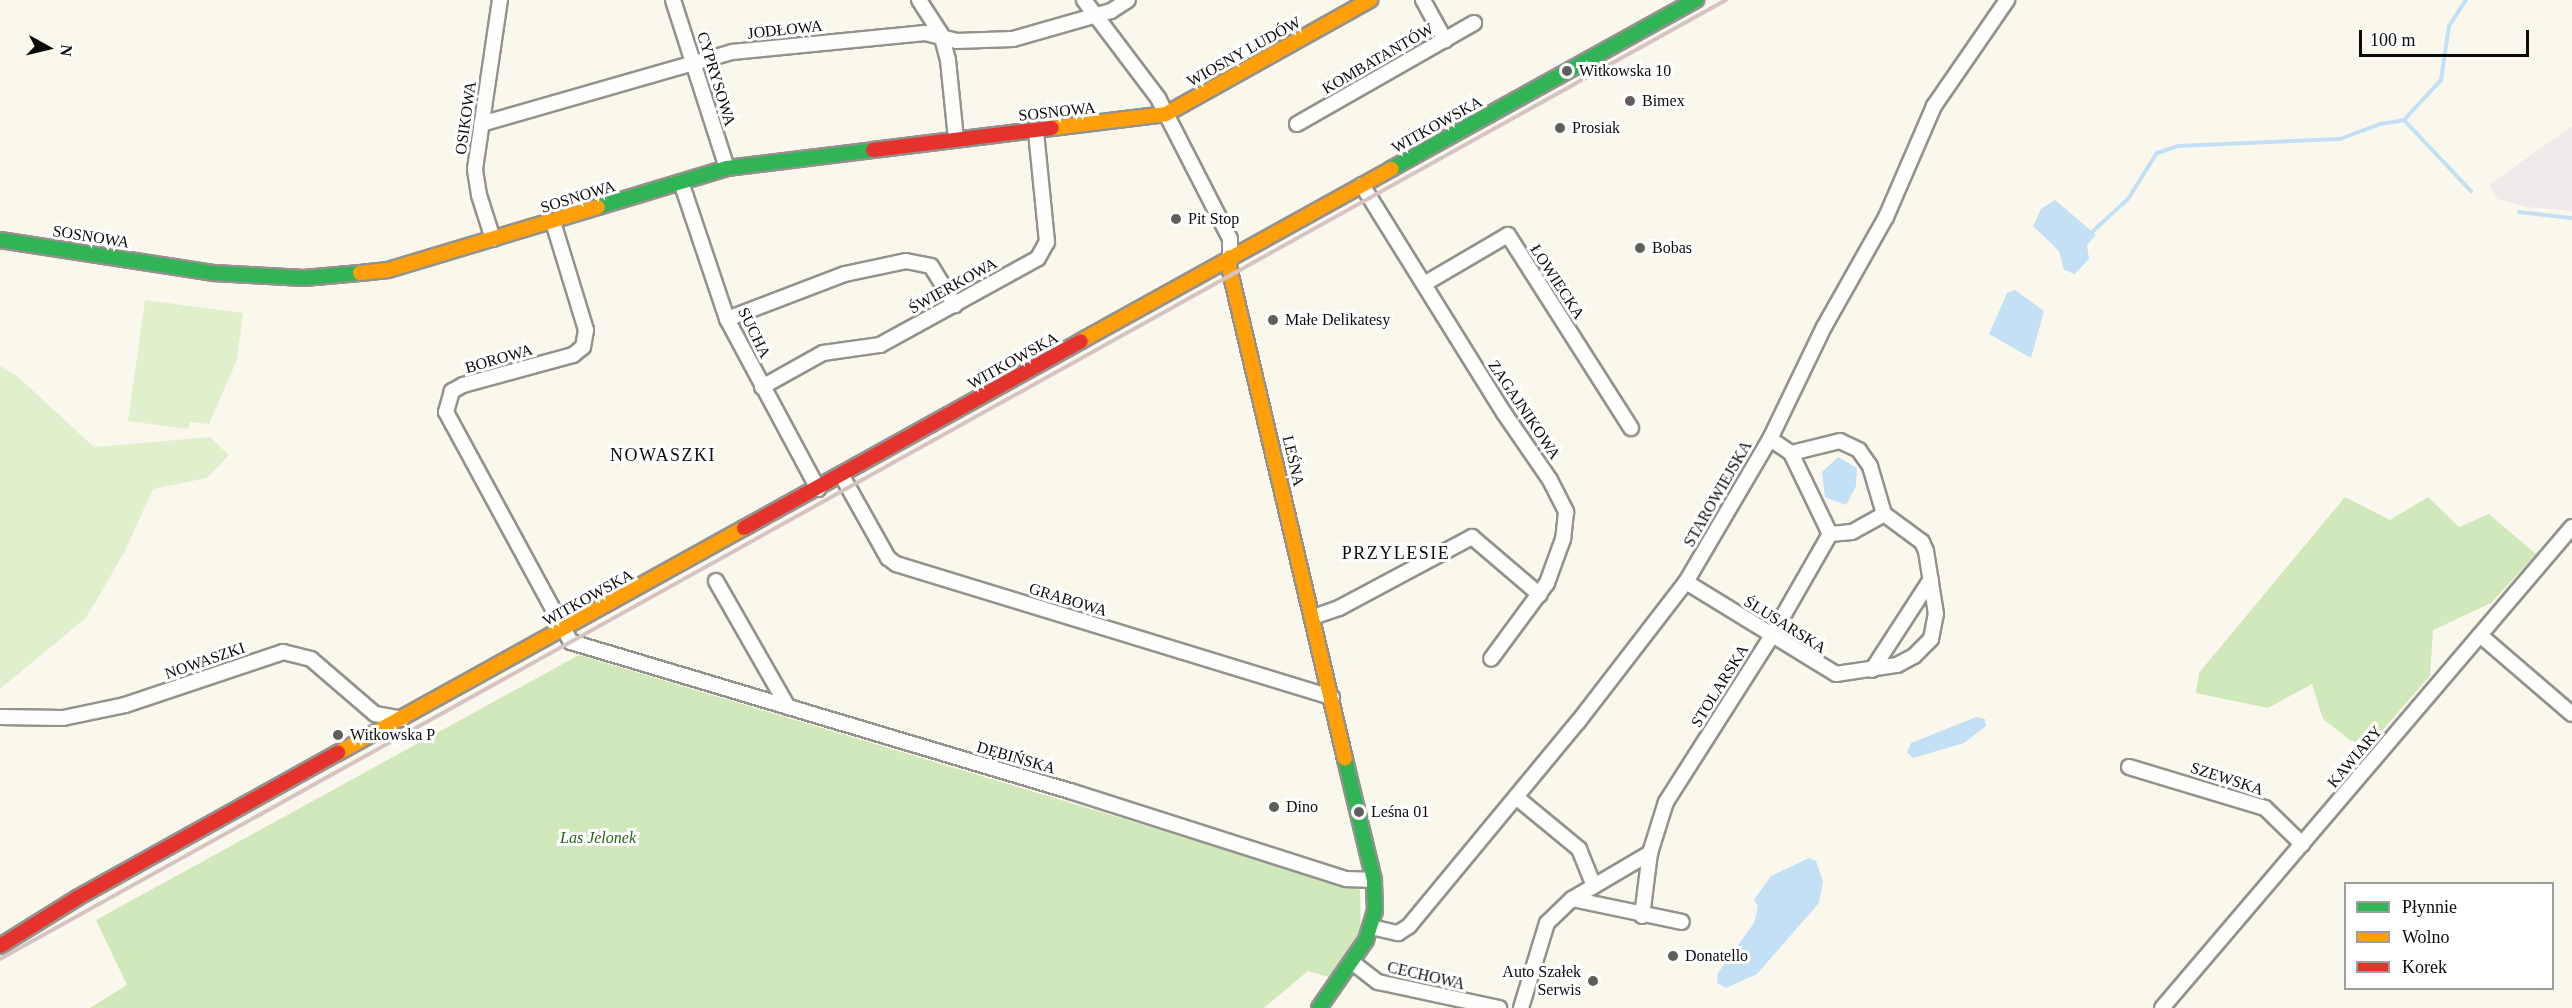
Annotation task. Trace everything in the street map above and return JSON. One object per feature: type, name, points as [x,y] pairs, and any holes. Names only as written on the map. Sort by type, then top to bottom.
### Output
[{"type":"street","name":"OSIKOWA","points":[[494,239],[476,182],[481,124],[500,0]]},
{"type":"street","name":"CYPRYSOWA","points":[[674,0],[727,168]]},
{"type":"street","points":[[919,0],[941,34],[948,60],[956,139]]},
{"type":"street","name":"LEŚNA","points":[[1084,0],[1151,87],[1230,239],[1229,267],[1374,880],[1375,910],[1371,927],[1353,962],[1319,1008]]},
{"type":"street","name":"JODŁOWA","points":[[481,124],[732,52],[925,33],[941,34],[956,41],[1013,39],[1096,16],[1128,0]]},
{"type":"street","name":"WIOSNY LUDÓW","points":[[1166,114],[1370,0]]},
{"type":"street","points":[[1423,0],[1445,40]]},
{"type":"street","name":"WITKOWSKA","points":[[0,946],[77,898],[842,476],[1230,257],[1696,0]]},
{"type":"street","name":"STAROWIEJSKA","points":[[1371,927],[1398,933],[1410,926],[1516,797],[1686,582],[1770,439],[1824,327],[1886,217],[1934,106],[2007,0]]},
{"type":"street","name":"KOMBATANTÓW","points":[[1298,124],[1474,23]]},
{"type":"street","name":"SOSNOWA","points":[[0,240],[214,273],[304,278],[388,270],[727,168],[1166,114]]},
{"type":"street","name":"ŚWIERKOWA","points":[[762,387],[823,353],[880,345],[955,305],[1045,250],[1036,131]]},
{"type":"street","name":"SUCHA","points":[[681,182],[728,319],[818,489]]},
{"type":"street","name":"ZAGAJNIKOWA","points":[[1362,185],[1563,504],[1563,539],[1540,595],[1491,659]]},
{"type":"street","name":"BOROWA","points":[[553,222],[586,330],[583,347],[573,355],[452,391],[446,412],[564,630]]},
{"type":"street","name":"ŁOWIECKA","points":[[1424,284],[1508,235],[1631,428]]},
{"type":"street","points":[[728,319],[845,274],[906,261],[931,266],[955,305]]},
{"type":"street","points":[[1770,439],[1791,453],[1830,534],[1852,532],[1884,514],[1870,466],[1854,445],[1831,442],[1791,453]]},
{"type":"street","name":"GRABOWA","points":[[842,476],[888,558],[896,564],[1332,697]]},
{"type":"street","name":"ŚLUSARSKA","points":[[1686,582],[1771,637],[1836,674],[1872,670],[1905,661],[1931,639],[1936,625],[1931,579],[1922,542],[1884,514]]},
{"type":"street","name":"KAWIARY","points":[[2162,1008],[2572,527]]},
{"type":"street","name":"STOLARSKA","points":[[1642,916],[1650,853],[1666,802],[1771,637],[1830,534]]},
{"type":"street","points":[[1313,617],[1339,608],[1472,537],[1540,595]]},
{"type":"street","points":[[1872,670],[1931,579]]},
{"type":"street","points":[[716,581],[788,707]]},
{"type":"street","name":"DĘBIŃSKA","points":[[564,630],[571,642],[579,645],[1195,829],[1346,879],[1374,880]]},
{"type":"street","points":[[2480,635],[2572,714]]},
{"type":"street","name":"NOWASZKI","points":[[0,717],[63,717],[125,705],[284,652],[311,659],[375,714],[402,719]]},
{"type":"street","name":"SZEWSKA","points":[[2129,767],[2265,808],[2302,844]]},
{"type":"street","points":[[1516,797],[1579,849],[1594,886]]},
{"type":"street","points":[[1521,1008],[1540,937],[1558,910],[1572,899],[1650,853]]},
{"type":"street","points":[[1572,899],[1642,916],[1682,922]]},
{"type":"street","name":"CECHOWA","points":[[1353,962],[1378,982],[1498,1008]]},
{"type":"shaded area","points":[[2572,126],[2572,211],[2526,207],[2498,199],[2489,185]]},
{"type":"green space","points":[[145,300],[243,313],[237,360],[209,424],[190,422],[188,429],[128,421]]},
{"type":"green space","points":[[0,366],[16,375],[94,447],[210,437],[229,455],[207,478],[153,489],[125,551],[86,618],[0,689]]},
{"type":"green space","points":[[2345,497],[2390,520],[2428,497],[2459,527],[2489,514],[2536,554],[2491,603],[2433,630],[2430,676],[2364,751],[2323,719],[2312,684],[2268,708],[2196,693],[2199,673]]},
{"type":"green space","name":"Las Jelonek","points":[[579,655],[1360,890],[1361,940],[1329,977],[1308,971],[1264,1008],[90,1008],[127,985],[96,920]]},
{"type":"water","points":[[2055,200],[2096,235],[2087,245],[2089,259],[2075,274],[2064,270],[2059,251],[2033,226],[2041,209]]},
{"type":"water","points":[[2015,290],[2044,311],[2031,358],[1989,334],[2007,293]]},
{"type":"water","points":[[1838,457],[1857,468],[1856,486],[1846,505],[1825,497],[1822,472]]},
{"type":"water","points":[[1976,717],[1985,719],[1986,726],[1964,743],[1913,758],[1907,752],[1911,743]]},
{"type":"water","points":[[1809,858],[1816,861],[1823,882],[1819,903],[1757,974],[1726,988],[1717,983],[1718,973],[1754,923],[1758,906],[1754,900],[1771,876]]},
{"type":"waterway","points":[[2404,120],[2441,80],[2449,26],[2466,0]]},
{"type":"waterway","points":[[2092,232],[2128,199],[2157,153],[2178,146],[2340,139],[2380,124],[2404,120],[2471,191]]},
{"type":"waterway","points":[[2519,212],[2572,218]]},
{"type":"railway","points":[[0,959],[1726,0]]},
{"type":"traffic: fast","points":[[1391,169],[1696,0]]},
{"type":"traffic: fast","points":[[598,207],[727,168],[873,150]]},
{"type":"traffic: fast","points":[[0,240],[214,273],[304,278],[360,273]]},
{"type":"traffic: fast","points":[[1319,1008],[1366,940],[1375,911],[1374,880],[1345,759]]},
{"type":"traffic: slow","points":[[1052,128],[1166,114],[1370,0]]},
{"type":"traffic: slow","points":[[1081,341],[1391,169]]},
{"type":"traffic: slow","points":[[360,273],[388,270],[598,207]]},
{"type":"traffic: slow","points":[[1230,257],[1229,267],[1345,759]]},
{"type":"traffic: slow","points":[[338,753],[744,528]]},
{"type":"traffic: jam","points":[[873,150],[1052,128]]},
{"type":"traffic: jam","points":[[744,528],[1081,341]]},
{"type":"traffic: jam","points":[[0,946],[77,898],[338,753]]},
{"type":"place","name":"Witkowska 10","points":[[1567,71]]},
{"type":"place","name":"Bimex","points":[[1630,101]]},
{"type":"place","name":"Prosiak","points":[[1560,128]]},
{"type":"place","name":"Pit Stop","points":[[1176,219]]},
{"type":"place","name":"Bobas","points":[[1640,248]]},
{"type":"place","name":"Małe Delikatesy","points":[[1273,320]]},
{"type":"place","name":"Witkowska P","points":[[338,735]]},
{"type":"place","name":"Dino","points":[[1274,807]]},
{"type":"place","name":"Leśna 01","points":[[1359,812]]},
{"type":"place","name":"Donatello","points":[[1673,956]]},
{"type":"place","name":"Auto Szałek Serwis","points":[[1593,981]]},
{"type":"district","name":"NOWASZKI","points":[[663,455]]},
{"type":"district","name":"PRZYLESIE","points":[[1396,553]]}]
